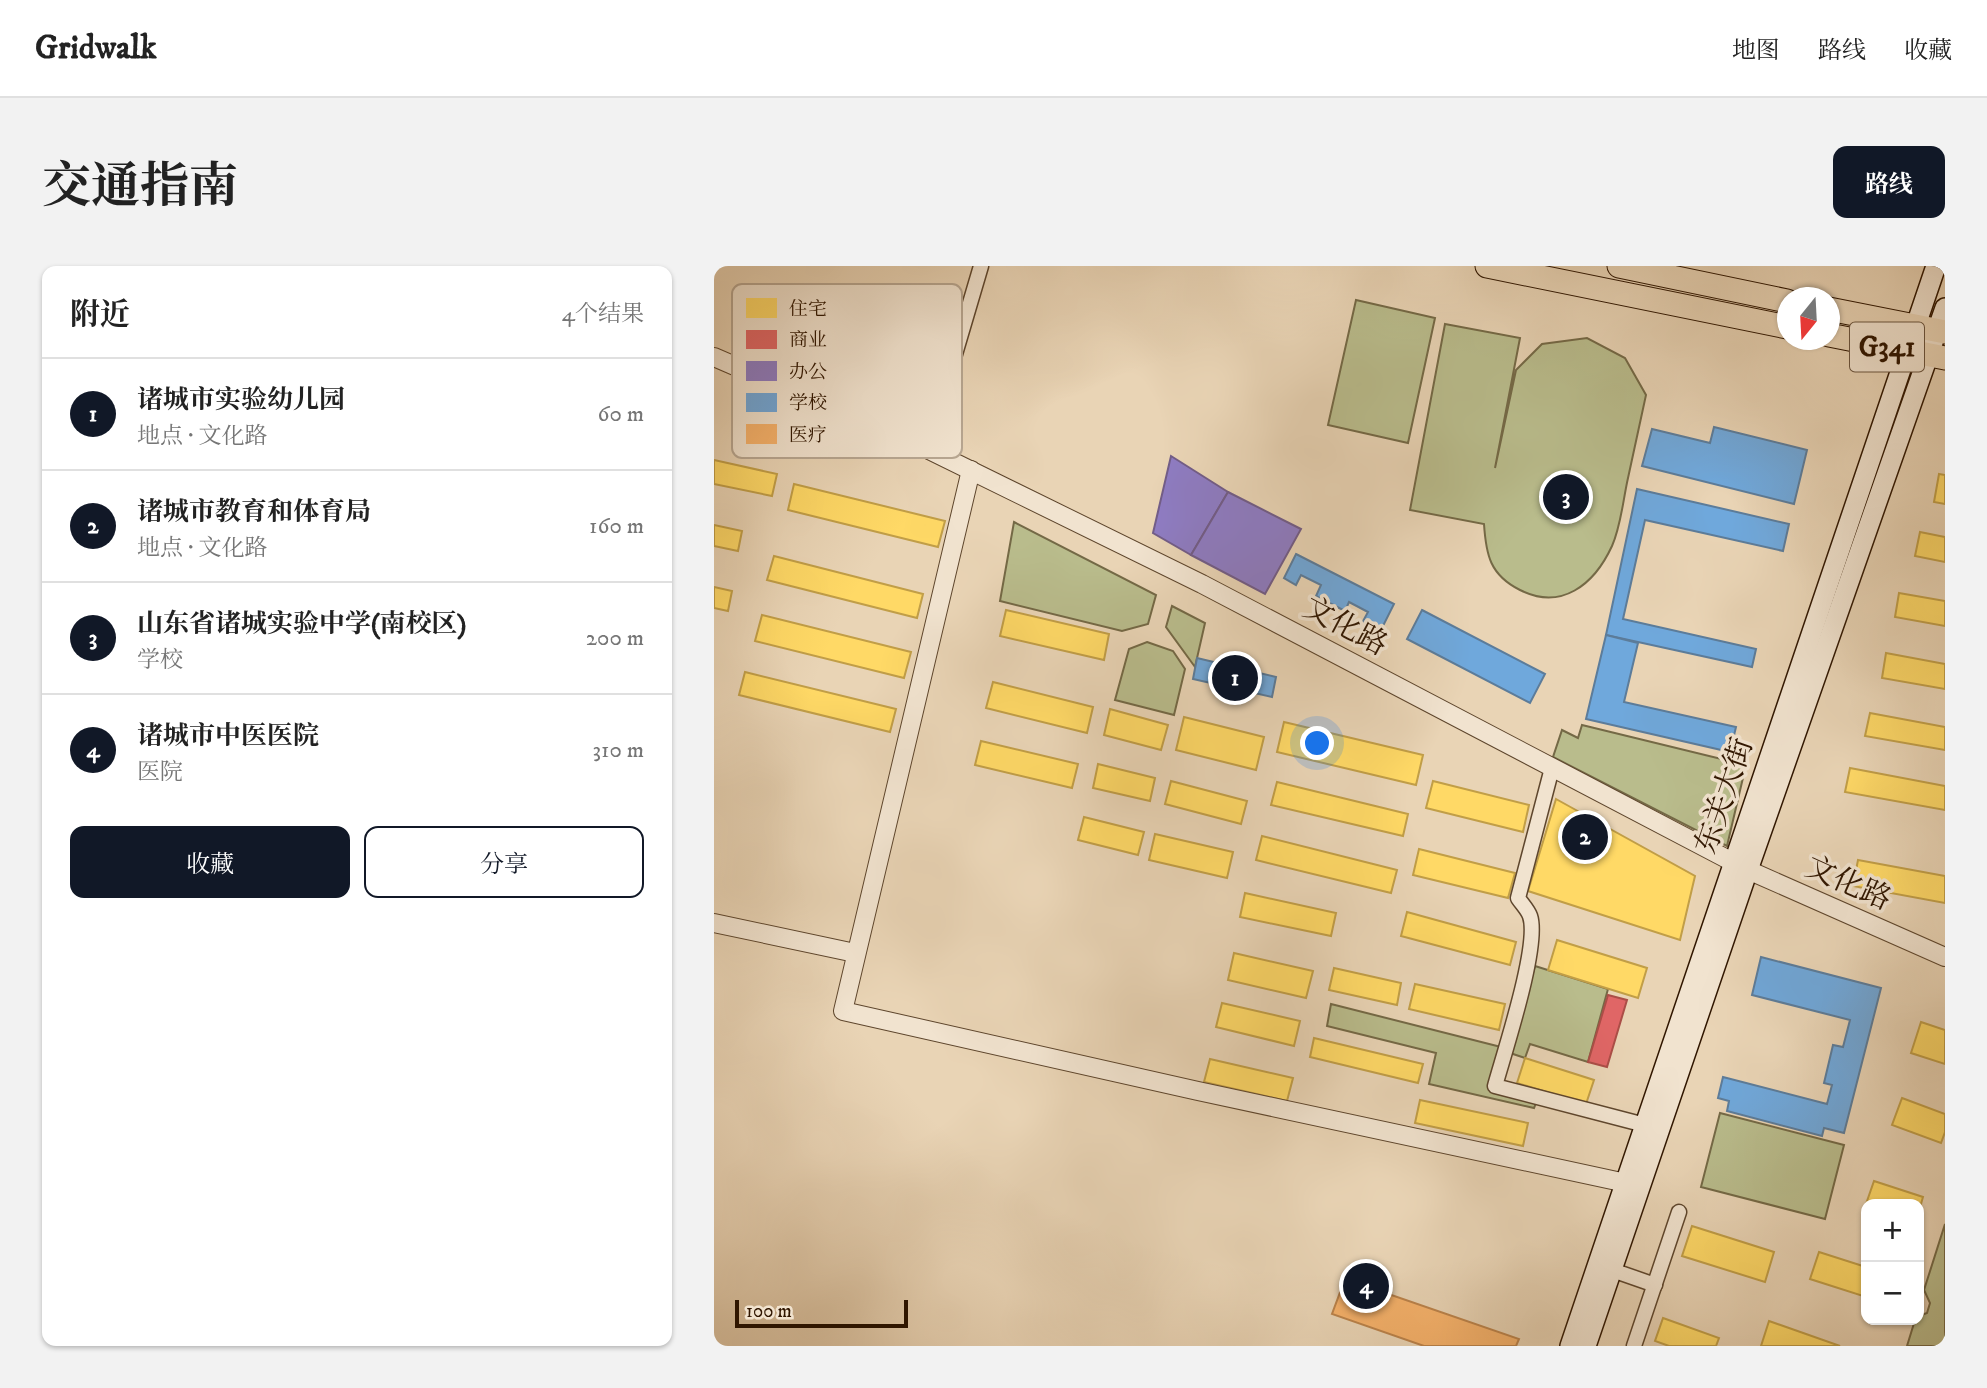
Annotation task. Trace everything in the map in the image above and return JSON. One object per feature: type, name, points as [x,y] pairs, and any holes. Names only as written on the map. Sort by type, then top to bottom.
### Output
[{"type":"highway","points":[[1488,266],[1777,325]]},
{"type":"highway","points":[[1619,266],[1777,299]]},
{"type":"highway","name":"G341","points":[[1840,311],[1932,329]]},
{"type":"highway","name":"G341","points":[[1840,337],[1927,354]]},
{"type":"main road","name":"东关大街","points":[[1570,1346],[1645,1125],[1927,354],[1932,329],[1936,266]]},
{"type":"main road","name":"东关大街","points":[[1932,329],[1945,308]]},
{"type":"main road","name":"东关大街","points":[[1586,1346],[1741,866]]},
{"type":"street","points":[[962,332],[981,266]]},
{"type":"street","name":"文化路","points":[[714,357],[732,365]]},
{"type":"street","name":"文化路","points":[[946,458],[1202,584],[1741,866],[1945,957]]},
{"type":"street","points":[[971,470],[843,1011],[1626,1184]]},
{"type":"street","points":[[1552,768],[1518,898],[1530,916],[1532,936],[1523,985],[1495,1086],[1645,1125]]},
{"type":"street","points":[[714,923],[855,953]]},
{"type":"street","points":[[1634,1346],[1679,1212]]},
{"type":"street","points":[[1612,1270],[1655,1285]]},
{"type":"green space","points":[[1356,300],[1435,318],[1408,443],[1328,425]]},
{"type":"green space","points":[[1445,324],[1520,338],[1495,468],[1516,370],[1542,344],[1587,338],[1625,358],[1646,395],[1620,521],[1612,546],[1605,560],[1586,583],[1562,596],[1535,596],[1502,578],[1488,555],[1484,524],[1410,510]]},
{"type":"green space","points":[[1014,522],[1156,595],[1148,624],[1122,631],[1000,601]]},
{"type":"green space","points":[[1172,606],[1205,623],[1195,667],[1166,627]]},
{"type":"green space","points":[[1147,642],[1173,651],[1185,669],[1174,715],[1115,700],[1129,649]]},
{"type":"green space","points":[[1582,725],[1746,765],[1727,846],[1553,757],[1562,730],[1578,738]]},
{"type":"green space","points":[[1535,966],[1608,989],[1588,1062],[1530,1044],[1525,1058],[1510,1053]]},
{"type":"green space","points":[[1331,1004],[1505,1048],[1495,1086],[1538,1098],[1534,1108],[1429,1084],[1436,1053],[1327,1026]]},
{"type":"green space","points":[[1720,1113],[1844,1145],[1825,1219],[1701,1187]]},
{"type":"green space","points":[[1945,1224],[1945,1346],[1907,1346],[1913,1325],[1924,1325],[1924,1314],[1927,1313],[1930,1303],[1924,1290]]},
{"type":"building: 住宅","points":[[714,460],[777,474],[772,496],[714,484]]},
{"type":"building: 住宅","points":[[1939,474],[1945,475],[1945,504],[1934,502]]},
{"type":"building: 住宅","points":[[794,484],[945,521],[938,547],[788,510]]},
{"type":"building: 住宅","points":[[714,525],[742,531],[738,551],[714,546]]},
{"type":"building: 住宅","points":[[1920,532],[1945,537],[1945,562],[1915,556]]},
{"type":"building: 住宅","points":[[774,556],[923,594],[917,618],[767,580]]},
{"type":"building: 住宅","points":[[714,587],[732,591],[728,611],[714,608]]},
{"type":"building: 住宅","points":[[1899,593],[1945,601],[1945,626],[1895,617]]},
{"type":"building: 住宅","points":[[1006,610],[1109,634],[1104,660],[1000,636]]},
{"type":"building: 住宅","points":[[762,615],[911,652],[904,678],[755,641]]},
{"type":"building: 住宅","points":[[1886,653],[1945,664],[1945,689],[1882,678]]},
{"type":"building: 住宅","points":[[745,672],[896,709],[890,732],[739,695]]},
{"type":"building: 住宅","points":[[993,682],[1093,707],[1087,733],[986,708]]},
{"type":"building: 住宅","points":[[1110,709],[1168,725],[1161,750],[1104,735]]},
{"type":"building: 住宅","points":[[1870,713],[1945,727],[1945,750],[1865,736]]},
{"type":"building: 住宅","points":[[1184,717],[1264,737],[1256,770],[1176,750]]},
{"type":"building: 住宅","points":[[1284,722],[1423,755],[1416,785],[1277,752]]},
{"type":"building: 住宅","points":[[981,741],[1078,764],[1072,788],[975,765]]},
{"type":"building: 住宅","points":[[1098,764],[1155,778],[1150,801],[1093,788]]},
{"type":"building: 住宅","points":[[1850,768],[1945,786],[1945,810],[1845,792]]},
{"type":"building: 住宅","points":[[1171,781],[1247,801],[1241,824],[1165,804]]},
{"type":"building: 住宅","points":[[1433,781],[1529,805],[1523,832],[1426,808]]},
{"type":"building: 住宅","points":[[1277,782],[1408,814],[1403,836],[1271,805]]},
{"type":"building: 住宅","points":[[1556,799],[1695,876],[1680,940],[1528,891]]},
{"type":"building: 住宅","points":[[1084,817],[1144,832],[1138,855],[1078,840]]},
{"type":"building: 住宅","points":[[1155,834],[1233,852],[1227,878],[1149,860]]},
{"type":"building: 住宅","points":[[1262,836],[1397,870],[1391,893],[1256,860]]},
{"type":"building: 住宅","points":[[1419,849],[1515,873],[1508,898],[1413,875]]},
{"type":"building: 住宅","points":[[1858,860],[1945,876],[1945,903],[1853,886]]},
{"type":"building: 住宅","points":[[1245,893],[1336,913],[1331,936],[1240,917]]},
{"type":"building: 住宅","points":[[1407,912],[1516,942],[1510,965],[1401,936]]},
{"type":"building: 住宅","points":[[1557,940],[1647,968],[1638,998],[1548,970]]},
{"type":"building: 住宅","points":[[1234,953],[1313,971],[1306,998],[1228,980]]},
{"type":"building: 住宅","points":[[1334,968],[1401,983],[1397,1005],[1329,990]]},
{"type":"building: 住宅","points":[[1415,984],[1505,1004],[1499,1030],[1409,1009]]},
{"type":"building: 住宅","points":[[1222,1003],[1300,1021],[1294,1046],[1216,1027]]},
{"type":"building: 住宅","points":[[1921,1022],[1945,1030],[1945,1064],[1911,1053]]},
{"type":"building: 住宅","points":[[1314,1038],[1423,1064],[1418,1083],[1310,1057]]},
{"type":"building: 住宅","points":[[1525,1058],[1594,1080],[1586,1104],[1517,1083]]},
{"type":"building: 住宅","points":[[1210,1059],[1293,1078],[1287,1101],[1204,1082]]},
{"type":"building: 住宅","points":[[1902,1098],[1945,1114],[1945,1132],[1941,1143],[1892,1125]]},
{"type":"building: 住宅","points":[[1420,1100],[1528,1123],[1523,1146],[1415,1123]]},
{"type":"building: 住宅","points":[[1874,1181],[1923,1197],[1922,1199],[1868,1199]]},
{"type":"building: 住宅","points":[[1692,1226],[1774,1252],[1765,1282],[1682,1256]]},
{"type":"building: 住宅","points":[[1819,1252],[1861,1265],[1861,1295],[1810,1279]]},
{"type":"building: 住宅","points":[[1663,1318],[1719,1338],[1716,1346],[1669,1346],[1655,1341]]},
{"type":"building: 住宅","points":[[1769,1321],[1840,1346],[1761,1346]]},
{"type":"building: 商业","points":[[1608,995],[1627,1000],[1607,1067],[1588,1062]]},
{"type":"building: 办公","points":[[1171,456],[1228,492],[1191,555],[1153,533]]},
{"type":"building: 办公","points":[[1228,492],[1301,529],[1265,594],[1191,555]]},
{"type":"building: 学校","points":[[1714,427],[1807,450],[1794,504],[1642,466],[1652,429],[1710,443]]},
{"type":"building: 学校","points":[[1637,489],[1789,524],[1783,551],[1645,520],[1623,619],[1756,649],[1752,667],[1606,635]]},
{"type":"building: 学校","points":[[1296,554],[1394,604],[1380,632],[1362,623],[1368,612],[1349,602],[1345,611],[1316,596],[1321,585],[1301,575],[1296,585],[1284,578]]},
{"type":"building: 学校","points":[[1422,610],[1545,674],[1530,703],[1407,639]]},
{"type":"building: 学校","points":[[1606,635],[1638,643],[1624,702],[1736,727],[1730,752],[1586,719]]},
{"type":"building: 学校","points":[[1197,658],[1276,677],[1272,697],[1193,679]]},
{"type":"building: 学校","points":[[1761,957],[1881,988],[1844,1133],[1824,1128],[1822,1136],[1727,1111],[1729,1101],[1718,1098],[1723,1077],[1827,1104],[1832,1085],[1824,1083],[1833,1045],[1843,1047],[1850,1020],[1752,995]]},
{"type":"building: 医疗","points":[[1345,1279],[1519,1339],[1516,1346],[1424,1346],[1332,1314]]},
{"type":"place","name":"山东省诸城实验中学(南校区)","points":[[1566,497]]},
{"type":"place","name":"诸城市实验幼儿园","points":[[1235,678]]},
{"type":"place","name":"诸城市教育和体育局","points":[[1585,837]]},
{"type":"place","name":"诸城市中医医院","points":[[1366,1286]]}]
